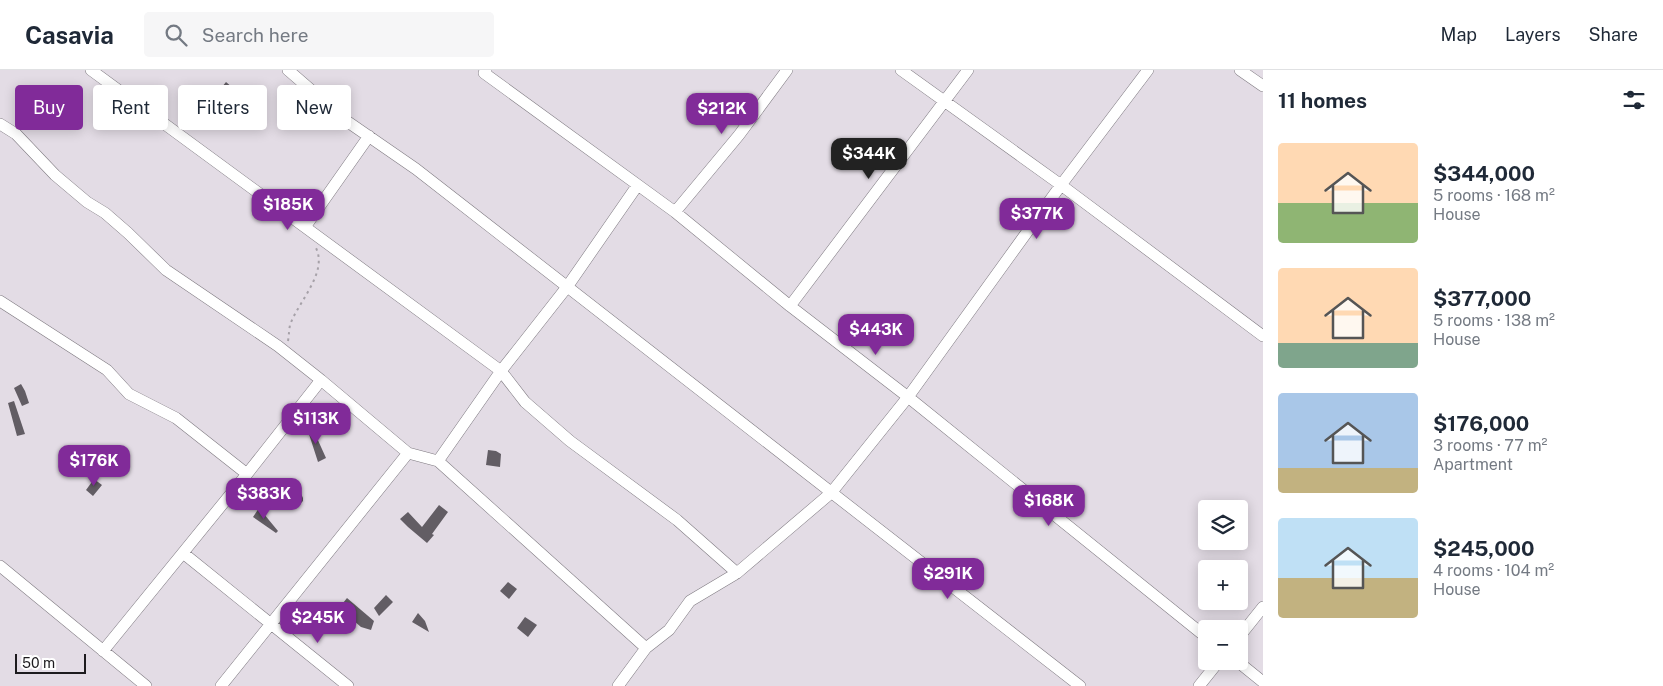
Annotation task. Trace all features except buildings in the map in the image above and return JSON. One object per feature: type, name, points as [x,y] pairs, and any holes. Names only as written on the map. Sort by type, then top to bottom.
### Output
[{"type":"street","points":[[92,70],[500,371],[525,402],[570,441],[676,520],[737,573]]},
{"type":"street","points":[[288,70],[348,122],[416,169],[1080,686]]},
{"type":"street","points":[[486,70],[484,73],[674,212],[1198,630]]},
{"type":"street","points":[[674,212],[739,135],[787,70]]},
{"type":"street","points":[[901,70],[1061,185],[1263,336]]},
{"type":"street","points":[[790,306],[968,70]]},
{"type":"street","points":[[618,686],[646,648],[669,630],[690,602],[737,573],[832,493],[908,397],[1061,185],[1148,70]]},
{"type":"street","points":[[1240,70],[1263,86]]},
{"type":"street","points":[[0,124],[16,134],[54,175],[87,202],[105,213],[166,270],[287,353],[408,453],[438,461],[646,648]]},
{"type":"street","points":[[305,227],[369,136]]},
{"type":"street","points":[[438,461],[500,371],[567,287],[637,186]]},
{"type":"street","points":[[0,300],[107,370],[129,394],[176,418],[248,474]]},
{"type":"street","points":[[103,651],[248,474],[321,380]]},
{"type":"street","points":[[221,686],[408,453]]},
{"type":"street","points":[[183,553],[348,686]]},
{"type":"street","points":[[0,566],[146,686]]},
{"type":"street","points":[[1248,626],[1263,607]]},
{"type":"street","points":[[1200,686],[1212,670]]},
{"type":"street","points":[[1248,670],[1263,682]]},
{"type":"path","points":[[287,353],[290,326],[318,273],[318,252],[313,244]]}]
